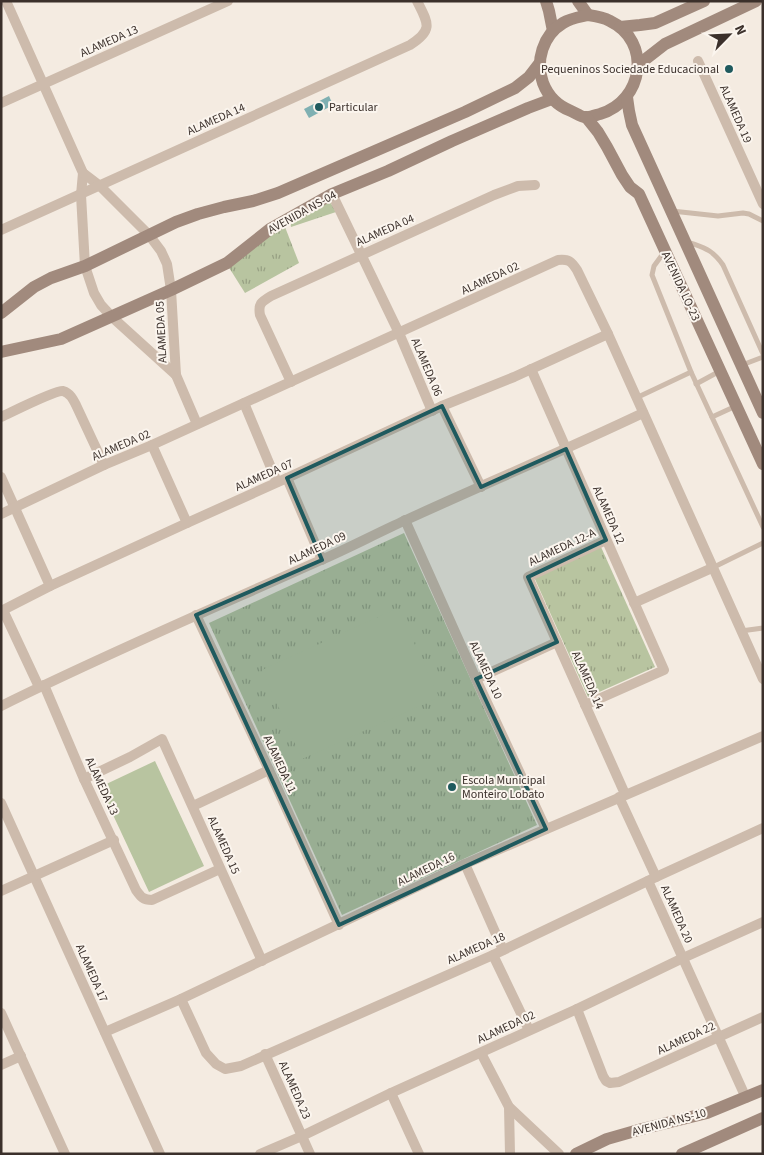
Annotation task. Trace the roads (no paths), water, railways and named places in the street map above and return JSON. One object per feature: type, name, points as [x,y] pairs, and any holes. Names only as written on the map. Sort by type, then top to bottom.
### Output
[{"type":"street","name":"ALAMEDA 05","points":[[6,1],[84,173],[100,186],[149,235],[164,257],[171,290],[176,375]]},
{"type":"street","name":"ALAMEDA 13","points":[[1,103],[228,1]]},
{"type":"street","name":"ALAMEDA 14","points":[[1,230],[410,45],[419,40],[428,26],[417,1]]},
{"type":"street","points":[[546,1],[553,31]]},
{"type":"street","points":[[578,1],[588,15]]},
{"type":"street","points":[[620,27],[655,23],[704,1]]},
{"type":"street","points":[[638,65],[665,44],[756,1]]},
{"type":"street","points":[[588,15],[611,21],[620,27],[630,38],[636,51],[638,65],[636,82],[618,106],[586,118],[564,108],[552,99],[545,88],[539,64],[543,46],[553,31],[563,22],[575,17],[588,15]]},
{"type":"street","name":"ALAMEDA 19","points":[[698,62],[763,204]]},
{"type":"street","name":"AVENIDA NS-04","points":[[1,313],[34,287],[51,278],[85,266],[176,222],[224,207],[254,201],[294,187],[465,112],[515,88],[529,77],[539,64]]},
{"type":"street","name":"AVENIDA LO-23","points":[[627,96],[628,111],[632,125],[763,413]]},
{"type":"street","name":"AVENIDA NS-04","points":[[1,352],[61,339],[171,290],[227,263],[270,228],[332,194],[552,99]]},
{"type":"street","name":"AVENIDA LO-23","points":[[586,118],[598,132],[630,187],[639,194],[763,464]]},
{"type":"street","name":"ALAMEDA 05","points":[[84,173],[82,195],[85,266],[94,293],[101,305],[112,317],[176,375]]},
{"type":"street","name":"ALAMEDA 04","points":[[290,382],[260,315],[260,304],[270,296],[494,195],[518,186],[534,185]]},
{"type":"street","name":"ALAMEDA 06","points":[[332,194],[399,333],[432,412]]},
{"type":"street","name":"ALAMEDA 02","points":[[1,514],[104,464],[152,445],[558,260],[566,259],[577,270],[608,334],[763,679]]},
{"type":"street","name":"ALAMEDA 07","points":[[2,610],[50,586],[442,406],[514,377],[608,334]]},
{"type":"street","name":"ALAMEDA 12","points":[[534,368],[566,449],[664,670],[585,705]]},
{"type":"street","points":[[176,375],[197,424]]},
{"type":"street","points":[[1,417],[52,394],[61,391],[66,392],[72,397],[104,464]]},
{"type":"street","points":[[244,403],[322,560]]},
{"type":"street","points":[[442,406],[481,487]]},
{"type":"street","name":"ALAMEDA 09","points":[[1,706],[196,615],[322,560],[405,520],[643,413]]},
{"type":"street","points":[[152,445],[187,523]]},
{"type":"street","points":[[1,477],[50,586]]},
{"type":"street","name":"ALAMEDA 10","points":[[405,520],[546,829]]},
{"type":"street","name":"ALAMEDA 12-A","points":[[528,577],[606,540]]},
{"type":"street","points":[[634,603],[712,568]]},
{"type":"street","name":"ALAMEDA 14","points":[[528,577],[585,705],[622,796],[652,879]]},
{"type":"street","name":"ALAMEDA 13","points":[[2,610],[42,686],[136,890],[141,897],[146,900],[152,900],[220,870]]},
{"type":"street","name":"ALAMEDA 11","points":[[196,615],[339,925]]},
{"type":"street","points":[[476,679],[557,642]]},
{"type":"street","name":"ALAMEDA 16","points":[[104,1032],[181,999],[465,864],[763,736]]},
{"type":"street","name":"ALAMEDA 15","points":[[84,779],[162,740],[262,961]]},
{"type":"street","points":[[193,806],[269,770]]},
{"type":"street","name":"ALAMEDA 17","points":[[1,803],[160,1154]]},
{"type":"street","name":"ALAMEDA 18","points":[[181,999],[206,1053],[216,1064],[225,1069],[240,1066],[503,950],[760,829]]},
{"type":"street","points":[[1,891],[114,840]]},
{"type":"street","points":[[465,864],[503,950]]},
{"type":"street","name":"ALAMEDA 20","points":[[652,879],[683,958],[746,1098]]},
{"type":"street","name":"ALAMEDA 02","points":[[260,1154],[763,922]]},
{"type":"street","points":[[493,954],[529,1030]]},
{"type":"street","name":"ALAMEDA 22","points":[[576,1009],[603,1076],[610,1083],[620,1082],[763,1017]]},
{"type":"street","points":[[1,1012],[65,1154]]},
{"type":"street","points":[[480,1052],[509,1107],[559,1154]]},
{"type":"street","name":"ALAMEDA 23","points":[[266,1054],[310,1154]]},
{"type":"street","points":[[1,1065],[21,1056]]},
{"type":"street","name":"AVENIDA NS-10","points":[[576,1154],[607,1139],[701,1115],[763,1090]]},
{"type":"street","points":[[391,1093],[419,1154]]},
{"type":"street","points":[[509,1107],[510,1154]]},
{"type":"street","points":[[682,1154],[763,1118]]},
{"type":"lane","points":[[671,211],[718,216],[743,213],[763,221]]},
{"type":"lane","points":[[685,241],[709,250],[716,256],[722,265],[763,355],[741,366]]},
{"type":"lane","points":[[665,251],[654,266],[652,275],[696,384],[762,525]]},
{"type":"lane","points":[[696,384],[720,371]]},
{"type":"lane","points":[[636,398],[691,372]]},
{"type":"lane","points":[[712,417],[736,406]]},
{"type":"lane","points":[[712,568],[763,543]]},
{"type":"lane","points":[[741,631],[763,628]]},
{"type":"water","name":"Particular","points":[[329,96],[333,105],[309,118],[304,109]]},
{"type":"place","name":"Pequeninos Sociedade Educacional","points":[[729,69]]},
{"type":"place","name":"Particular","points":[[319,107]]},
{"type":"place","name":"Escola Municipal Monteiro Lobato","points":[[452,787]]}]
